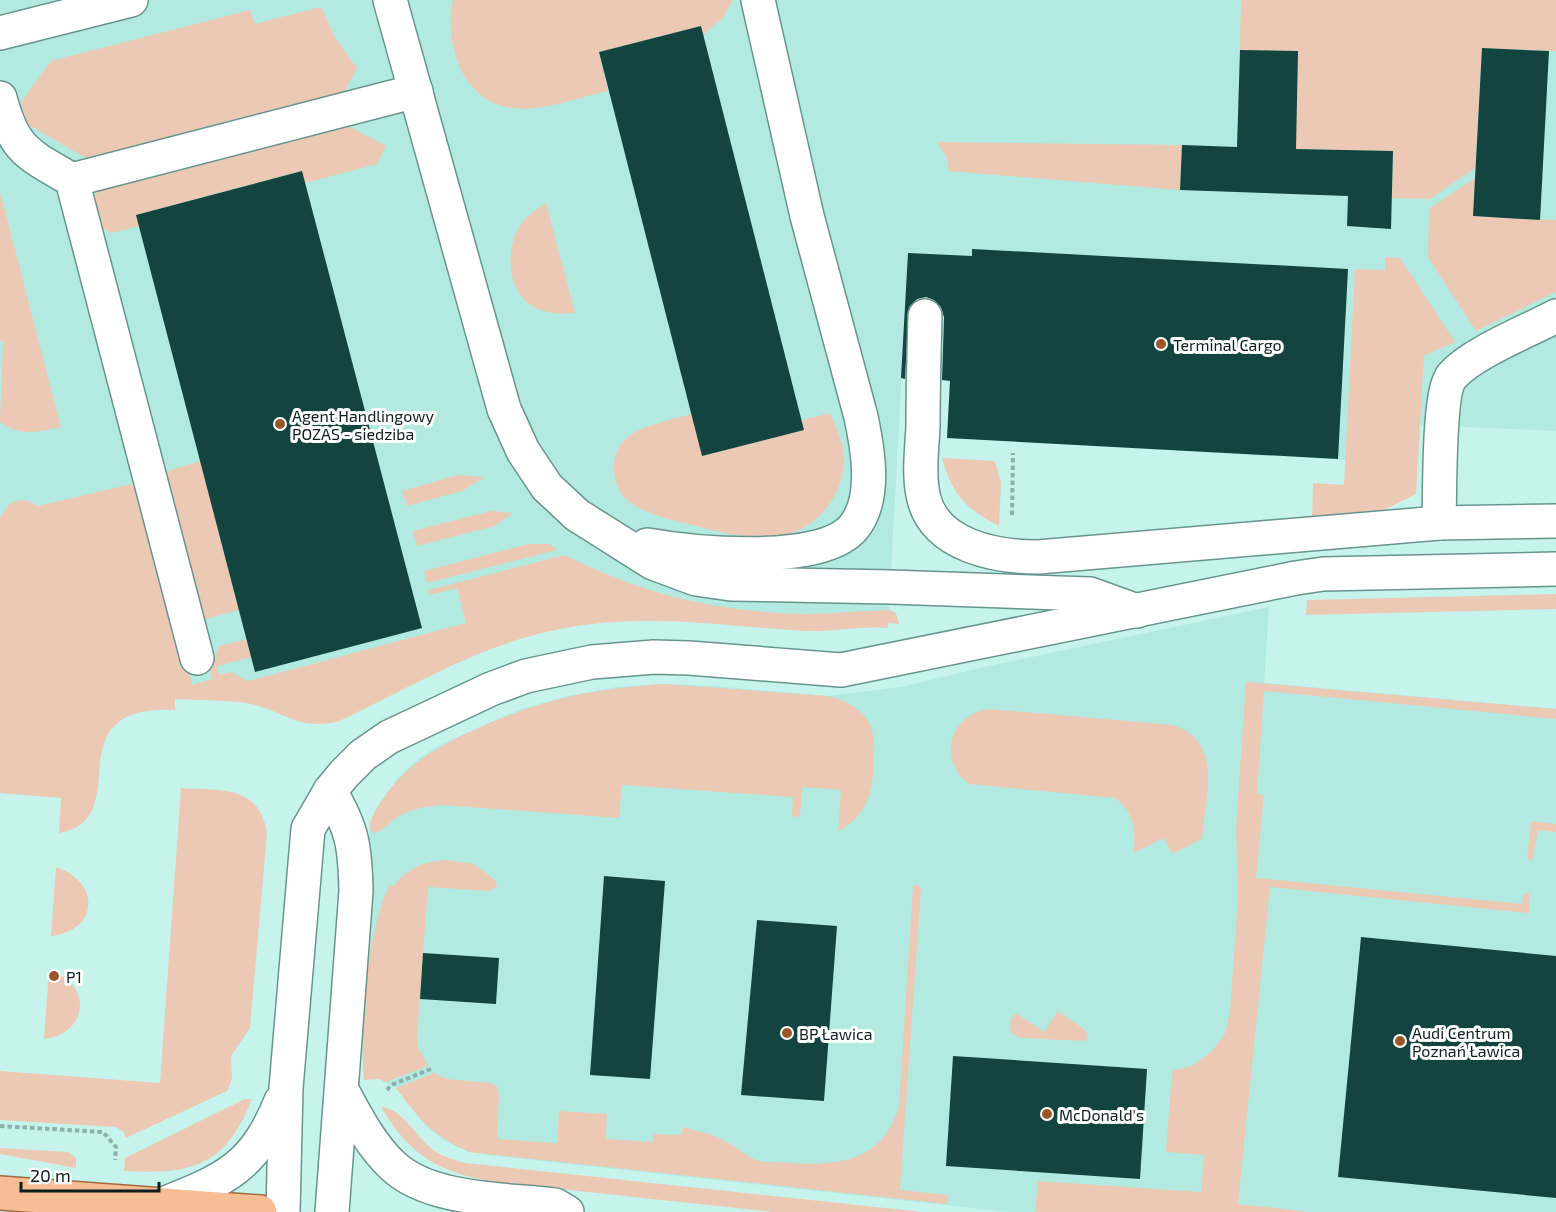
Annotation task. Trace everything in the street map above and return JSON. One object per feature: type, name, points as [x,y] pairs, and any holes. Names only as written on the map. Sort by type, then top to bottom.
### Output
[{"type":"main road","points":[[0,1193],[260,1212]]},
{"type":"street","points":[[0,33],[131,0]]},
{"type":"street","points":[[390,0],[504,409],[518,441],[547,488],[577,515],[653,563],[696,579],[731,584],[891,586],[996,593],[1090,594],[1138,611]]},
{"type":"street","points":[[616,540],[688,552],[741,554],[815,549],[838,540],[853,528],[865,506],[868,476],[867,444],[807,216],[758,0]]},
{"type":"street","points":[[0,98],[8,127],[24,152],[72,180],[416,91]]},
{"type":"street","points":[[72,180],[197,658]]},
{"type":"street","points":[[925,315],[923,498],[939,525],[959,542],[1005,555],[1038,557],[1439,523],[1556,521]]},
{"type":"street","points":[[1439,523],[1441,427],[1450,378],[1463,365],[1556,316]]},
{"type":"street","points":[[283,1212],[286,1088],[308,829],[330,792],[363,755],[418,721],[491,689],[592,662],[654,657],[841,670],[1323,574],[1556,569]]},
{"type":"street","points":[[330,792],[351,831],[356,857],[356,891],[343,1092],[332,1212]]},
{"type":"street","points":[[161,1204],[216,1183],[250,1156],[270,1129],[286,1088]]},
{"type":"street","points":[[343,1092],[363,1129],[392,1165],[416,1182],[437,1191],[555,1205],[567,1212]]},
{"type":"path","points":[[1011,517],[1013,453]]},
{"type":"path","points":[[383,1095],[391,1085],[430,1069]]},
{"type":"path","points":[[0,1125],[103,1132],[116,1147],[114,1166]]},
{"type":"shaded area","points":[[0,0],[1556,0],[1556,431],[1420,425],[1418,464],[947,438],[953,317],[905,315],[888,628],[626,601],[249,695],[0,674]]},
{"type":"shaded area","points":[[453,0],[733,0],[723,18],[703,35],[701,26],[599,52],[608,91],[549,106],[525,109],[495,103],[480,95],[469,83],[454,51],[451,34]]},
{"type":"shaded area","points":[[1241,0],[1556,0],[1556,51],[1482,48],[1475,168],[1430,199],[1392,198],[1393,151],[1295,149],[1271,51],[1240,50]]},
{"type":"shaded area","points":[[321,7],[336,39],[357,68],[339,101],[93,162],[27,124],[21,102],[51,61],[250,10],[255,24]]},
{"type":"shaded area","points":[[345,124],[386,146],[377,164],[305,183],[301,171],[136,215],[139,226],[111,233],[95,224],[90,205],[100,187]]},
{"type":"shaded area","points":[[937,142],[1182,145],[1180,190],[949,171],[946,156]]},
{"type":"shaded area","points":[[1475,178],[1473,216],[1556,220],[1556,292],[1476,331],[1428,257],[1429,209]]},
{"type":"shaded area","points":[[0,192],[61,427],[29,432],[15,430],[0,422],[3,341],[0,341]]},
{"type":"shaded area","points":[[546,203],[575,313],[554,313],[534,307],[517,289],[513,277],[511,251],[514,238],[527,217]]},
{"type":"shaded area","points":[[1385,257],[1400,258],[1455,342],[1424,356],[1416,494],[1364,520],[1312,521],[1313,483],[1344,485],[1355,269],[1385,270]]},
{"type":"shaded area","points":[[830,413],[839,434],[844,456],[839,486],[833,499],[814,521],[788,534],[773,537],[741,536],[663,518],[631,503],[616,484],[614,467],[617,450],[628,437],[650,426],[692,414],[703,456],[804,430],[802,420]]},
{"type":"shaded area","points":[[942,458],[995,461],[1001,483],[999,526],[977,513],[962,500],[951,482]]},
{"type":"shaded area","points":[[201,461],[239,610],[205,619],[196,614],[162,482],[170,470]]},
{"type":"shaded area","points":[[458,475],[484,477],[462,491],[407,506],[402,491]]},
{"type":"shaded area","points":[[131,484],[143,495],[192,685],[212,679],[207,659],[215,657],[219,646],[247,639],[252,657],[217,666],[219,675],[231,672],[248,681],[466,623],[457,588],[430,595],[429,590],[564,555],[616,578],[695,602],[750,611],[793,614],[889,610],[896,613],[899,624],[888,623],[888,628],[806,631],[701,623],[632,621],[563,628],[527,637],[478,654],[337,722],[322,724],[299,721],[246,703],[175,699],[175,710],[137,713],[115,725],[104,743],[93,807],[82,824],[59,833],[61,798],[0,793],[0,518],[7,507],[16,501],[26,501],[38,506]]},
{"type":"shaded area","points":[[491,511],[513,513],[495,526],[417,546],[413,531]]},
{"type":"shaded area","points":[[528,544],[550,544],[557,550],[427,583],[424,571]]},
{"type":"shaded area","points":[[1556,594],[1556,609],[1306,615],[1307,600]]},
{"type":"shaded area","points":[[1269,607],[1264,683],[1556,709],[1556,1212],[1309,1212],[1238,1205],[1237,1212],[1009,1212],[497,1156],[469,1152],[443,1140],[426,1126],[396,1088],[379,1079],[364,1080],[362,1046],[370,824],[397,779],[416,761],[439,745],[521,709],[568,696],[616,687],[664,684],[714,686],[827,696],[902,687],[984,667]]},
{"type":"shaded area","points":[[1246,682],[1556,709],[1556,719],[1264,691],[1257,794],[1264,795],[1256,878],[1522,904],[1523,895],[1529,892],[1529,913],[1270,887],[1238,1204],[1309,1212],[1035,1212],[1038,1181],[1201,1192],[1204,1155],[1166,1152],[1172,1071],[1192,1066],[1211,1052],[1225,1034],[1230,1011],[1238,897],[1236,828]]},
{"type":"shaded area","points":[[664,684],[827,696],[853,706],[868,720],[874,739],[872,782],[862,810],[848,825],[838,831],[841,790],[802,787],[800,817],[792,816],[793,797],[622,785],[619,818],[442,805],[404,813],[379,832],[375,833],[370,830],[375,811],[405,772],[426,756],[461,736],[522,710],[567,697],[613,689]]},
{"type":"shaded area","points":[[989,709],[1173,725],[1189,733],[1199,744],[1208,772],[1202,839],[1172,854],[1164,838],[1134,853],[1134,836],[1130,816],[1115,798],[969,784],[959,774],[953,763],[952,740],[964,720],[975,713]]},
{"type":"shaded area","points":[[181,788],[224,791],[247,798],[263,817],[267,833],[250,1028],[231,1056],[232,1079],[227,1091],[126,1138],[123,1131],[115,1127],[0,1120],[0,1071],[160,1083]]},
{"type":"shaded area","points":[[1531,821],[1556,824],[1556,832],[1538,830],[1532,861],[1527,858]]},
{"type":"shaded area","points":[[445,860],[474,864],[496,881],[497,887],[489,891],[428,887],[417,1036],[418,1047],[428,1066],[386,1082],[379,1079],[364,1080],[363,1033],[366,980],[375,928],[382,904],[390,884],[394,886],[410,870],[430,862]]},
{"type":"shaded area","points":[[56,867],[71,874],[81,884],[87,895],[88,906],[85,916],[78,925],[67,932],[51,936]]},
{"type":"shaded area","points":[[918,885],[921,888],[900,1190],[948,1195],[947,1204],[469,1152],[427,1126],[396,1088],[434,1073],[447,1079],[491,1083],[497,1086],[499,1093],[497,1139],[557,1143],[559,1111],[607,1114],[606,1139],[653,1142],[654,1134],[681,1135],[683,1127],[722,1139],[759,1161],[810,1164],[843,1161],[858,1156],[871,1149],[883,1138],[899,1106],[913,886]]},
{"type":"shaded area","points":[[49,971],[63,977],[73,986],[79,996],[80,1007],[77,1018],[70,1028],[59,1035],[44,1039]]},
{"type":"shaded area","points":[[1058,1011],[1085,1030],[1088,1034],[1086,1041],[1020,1038],[1010,1032],[1011,1019],[1016,1013],[1044,1032]]},
{"type":"shaded area","points":[[245,1099],[252,1099],[242,1121],[230,1139],[218,1152],[203,1162],[169,1171],[124,1171],[125,1158]]},
{"type":"shaded area","points":[[381,1107],[396,1113],[438,1153],[465,1163],[923,1212],[773,1212],[495,1182],[457,1173],[428,1160],[403,1138]]},
{"type":"shaded area","points":[[0,1148],[68,1152],[76,1158],[76,1168],[0,1154]]},
{"type":"building","points":[[701,26],[804,430],[702,456],[599,52]]},
{"type":"building","points":[[1482,48],[1549,51],[1540,220],[1473,216]]},
{"type":"building","points":[[1240,50],[1298,51],[1296,149],[1393,151],[1391,229],[1347,226],[1348,196],[1180,190],[1182,145],[1237,147]]},
{"type":"building","name":"Agent Handlingowy POZAS - siedziba","points":[[302,171],[422,628],[255,672],[136,215]]},
{"type":"building","name":"Terminal Cargo","points":[[972,249],[1348,269],[1338,459],[947,438],[950,381],[942,380],[944,317],[941,307],[934,300],[926,297],[917,299],[909,307],[905,379],[901,378],[908,253],[972,256]]},
{"type":"building","points":[[604,876],[665,881],[650,1079],[590,1075]]},
{"type":"building","name":"BP Ławica","points":[[757,920],[837,926],[824,1101],[741,1095]]},
{"type":"building","points":[[1361,937],[1556,956],[1556,1198],[1338,1177]]},
{"type":"building","points":[[423,953],[499,958],[496,1004],[420,999]]},
{"type":"building","name":"McDonald's","points":[[953,1056],[1147,1069],[1140,1179],[946,1166]]},
{"type":"place","name":"Terminal Cargo","points":[[1161,344]]},
{"type":"place","name":"Agent Handlingowy POZAS - siedziba","points":[[280,424]]},
{"type":"place","name":"P1","points":[[54,976]]},
{"type":"place","name":"BP Ławica","points":[[787,1033]]},
{"type":"place","name":"Audi Centrum Poznań Ławica","points":[[1400,1041]]},
{"type":"place","name":"McDonald's","points":[[1047,1114]]}]
